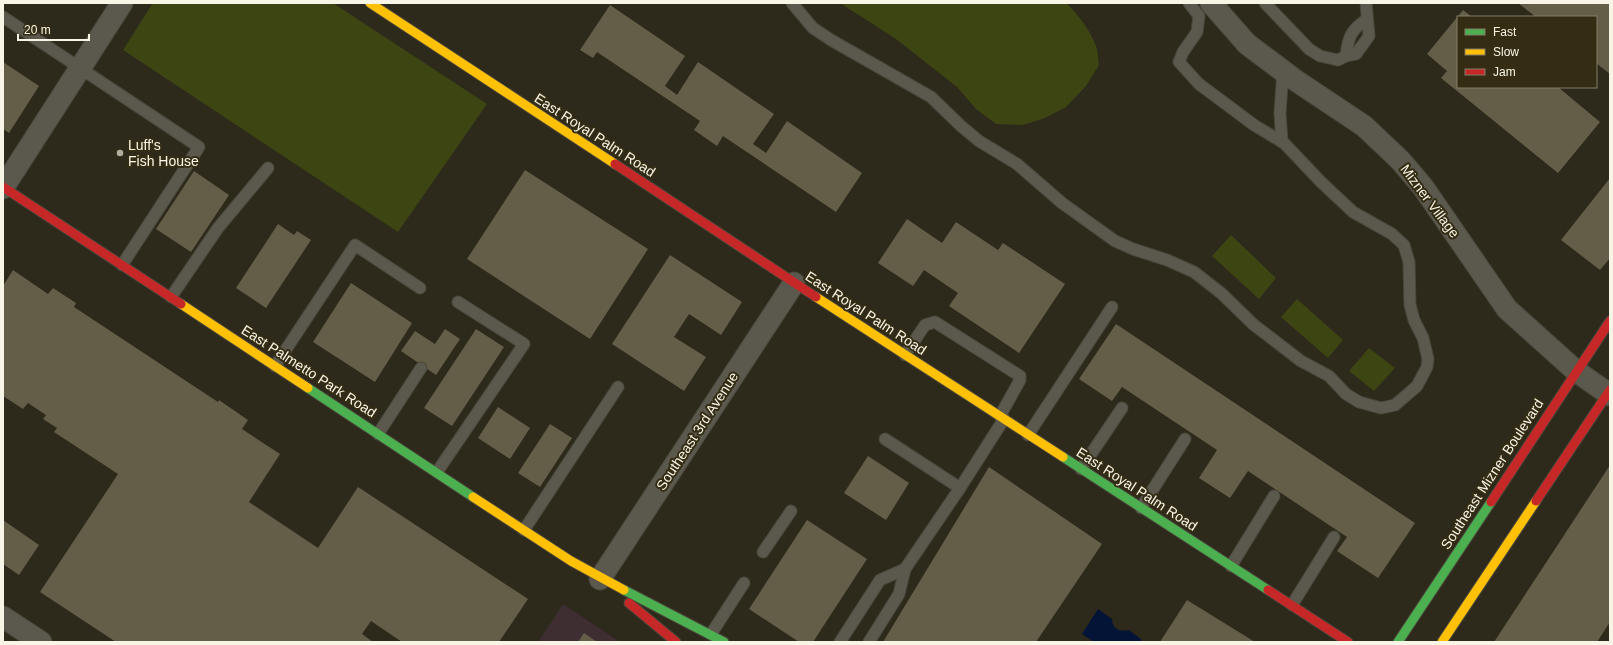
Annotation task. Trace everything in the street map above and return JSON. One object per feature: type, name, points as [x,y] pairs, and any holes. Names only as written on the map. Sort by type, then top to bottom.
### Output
[{"type":"main road","name":"East Royal Palm Road","points":[[370,3],[794,283],[1348,642]]},
{"type":"main road","name":"East Palmetto Park Road","points":[[3,187],[600,579],[711,634],[724,642]]},
{"type":"main road","name":"Southeast Mizner Boulevard","points":[[1398,642],[1610,322]]},
{"type":"main road","points":[[1442,642],[1609,393]]},
{"type":"main road","name":"East Palmetto Park Road","points":[[600,579],[676,642]]},
{"type":"street","points":[[3,187],[122,3]]},
{"type":"street","name":"Mizner Village","points":[[1210,3],[1247,44],[1364,126],[1400,160],[1423,187],[1507,309],[1576,372],[1609,393]]},
{"type":"street","name":"Southeast 3rd Avenue","points":[[600,579],[794,283]]},
{"type":"street","points":[[3,617],[40,642]]},
{"type":"lane","points":[[792,3],[813,28],[831,40],[931,97],[979,141],[1017,164],[1062,203],[1115,240],[1133,249],[1167,260],[1194,272],[1221,293],[1254,325],[1301,361],[1329,376],[1346,394],[1359,402],[1381,408],[1395,405],[1417,386],[1427,367],[1428,360],[1423,338],[1414,320],[1410,305],[1409,262],[1404,245],[1392,234],[1353,212],[1282,142],[1254,125],[1199,84],[1179,62],[1197,32],[1199,16],[1190,3]]},
{"type":"lane","points":[[1265,3],[1310,49],[1320,56],[1338,60],[1346,56],[1356,54],[1369,36],[1366,3]]},
{"type":"lane","points":[[3,17],[199,147],[122,265]]},
{"type":"lane","points":[[1346,56],[1347,44],[1350,35],[1358,26],[1368,19]]},
{"type":"lane","points":[[1282,142],[1280,113],[1283,70]]},
{"type":"lane","points":[[171,297],[218,228],[268,168]]},
{"type":"lane","points":[[276,366],[355,245],[420,288]]},
{"type":"lane","points":[[437,472],[524,344],[458,302]]},
{"type":"lane","points":[[1028,435],[1112,308]]},
{"type":"lane","points":[[869,642],[899,594],[905,569],[960,488],[1002,417],[1020,380],[1020,376],[935,322],[925,325],[905,355]]},
{"type":"lane","points":[[378,434],[421,368]]},
{"type":"lane","points":[[524,530],[618,387]]},
{"type":"lane","points":[[1081,469],[1122,408]]},
{"type":"lane","points":[[885,439],[960,488]]},
{"type":"lane","points":[[1141,508],[1185,439]]},
{"type":"lane","points":[[1231,566],[1274,496]]},
{"type":"lane","points":[[763,552],[791,511]]},
{"type":"lane","points":[[1292,605],[1334,537]]},
{"type":"lane","points":[[840,642],[880,580],[905,569]]},
{"type":"lane","points":[[711,634],[744,583]]},
{"type":"shaded area","points":[[563,604],[620,642],[538,642]]},
{"type":"green space","points":[[153,3],[333,3],[487,104],[398,232],[123,50]]},
{"type":"green space","points":[[840,3],[1066,3],[1087,28],[1097,48],[1099,65],[1086,86],[1066,107],[1045,118],[1023,125],[996,124],[976,109],[957,87],[896,39]]},
{"type":"green space","points":[[1231,235],[1276,278],[1259,299],[1212,256]]},
{"type":"green space","points":[[1297,299],[1343,340],[1328,358],[1281,317]]},
{"type":"green space","points":[[1369,348],[1395,368],[1374,391],[1349,371]]},
{"type":"water","points":[[1098,609],[1112,619],[1113,625],[1117,629],[1123,631],[1129,630],[1142,640],[1140,642],[1094,642],[1082,634]]},
{"type":"building","points":[[1518,3],[1610,3],[1610,74],[1597,64],[1597,16],[1535,16]]},
{"type":"building","points":[[610,5],[685,56],[665,86],[677,95],[698,62],[774,114],[753,144],[766,153],[787,121],[862,173],[836,212],[723,136],[717,146],[694,130],[700,121],[597,52],[593,58],[580,50]]},
{"type":"building","points":[[1463,10],[1471,16],[1458,16]]},
{"type":"building","points":[[1457,17],[1457,88],[1559,88],[1600,122],[1558,173],[1441,78],[1447,71],[1427,54]]},
{"type":"building","points":[[3,62],[39,86],[9,133],[3,129]]},
{"type":"building","points":[[525,170],[648,249],[590,339],[467,259]]},
{"type":"building","points":[[194,171],[229,195],[191,252],[156,229]]},
{"type":"building","points":[[1610,178],[1610,258],[1600,270],[1561,240]]},
{"type":"building","points":[[907,219],[942,243],[956,222],[998,250],[1003,243],[1065,284],[1019,353],[949,306],[958,293],[924,270],[913,286],[878,263]]},
{"type":"building","points":[[278,224],[294,235],[297,231],[311,240],[266,308],[236,288]]},
{"type":"building","points":[[670,255],[742,302],[721,335],[689,314],[674,337],[706,357],[684,391],[612,344]]},
{"type":"building","points":[[13,270],[48,294],[53,288],[76,303],[74,307],[218,402],[219,400],[248,420],[242,429],[280,454],[249,502],[318,548],[358,487],[528,599],[499,642],[402,642],[371,621],[362,634],[373,642],[116,642],[40,592],[118,474],[54,432],[57,428],[43,419],[46,415],[28,403],[23,409],[3,396],[3,286]]},
{"type":"building","points":[[351,283],[412,323],[375,382],[313,342]]},
{"type":"building","points":[[1116,324],[1415,523],[1378,578],[1337,551],[1347,537],[1248,471],[1230,498],[1199,478],[1217,450],[1122,387],[1112,401],[1079,379]]},
{"type":"building","points":[[445,329],[460,339],[436,375],[401,351],[415,331],[435,344]]},
{"type":"building","points":[[476,329],[504,347],[452,426],[424,408]]},
{"type":"building","points":[[498,407],[530,428],[510,459],[478,438]]},
{"type":"building","points":[[550,424],[572,438],[540,487],[518,473]]},
{"type":"building","points":[[868,456],[909,483],[886,520],[844,493]]},
{"type":"building","points":[[1610,465],[1610,622],[1597,642],[1494,642]]},
{"type":"building","points":[[989,467],[1102,544],[1036,642],[883,642]]},
{"type":"building","points":[[3,520],[39,545],[19,575],[3,564]]},
{"type":"building","points":[[807,520],[867,559],[813,642],[799,642],[749,609]]},
{"type":"building","points":[[1187,600],[1255,642],[1160,642]]},
{"type":"building","points":[[584,633],[597,642],[578,642]]},
{"type":"traffic: fast","points":[[308,388],[473,497]]},
{"type":"traffic: fast","points":[[1063,457],[1268,590]]},
{"type":"traffic: fast","points":[[1398,642],[1491,502]]},
{"type":"traffic: fast","points":[[624,590],[724,642]]},
{"type":"traffic: slow","points":[[370,3],[615,164]]},
{"type":"traffic: slow","points":[[816,297],[1063,457]]},
{"type":"traffic: slow","points":[[181,304],[308,388]]},
{"type":"traffic: slow","points":[[473,497],[571,561],[624,590]]},
{"type":"traffic: slow","points":[[1442,642],[1536,501]]},
{"type":"traffic: jam","points":[[615,164],[816,297]]},
{"type":"traffic: jam","points":[[3,187],[181,304]]},
{"type":"traffic: jam","points":[[1491,502],[1610,321]]},
{"type":"traffic: jam","points":[[1536,501],[1610,390]]},
{"type":"traffic: jam","points":[[1268,590],[1348,642]]},
{"type":"traffic: jam","points":[[629,603],[676,642]]},
{"type":"place","name":"Luff's Fish House","points":[[120,153]]}]
